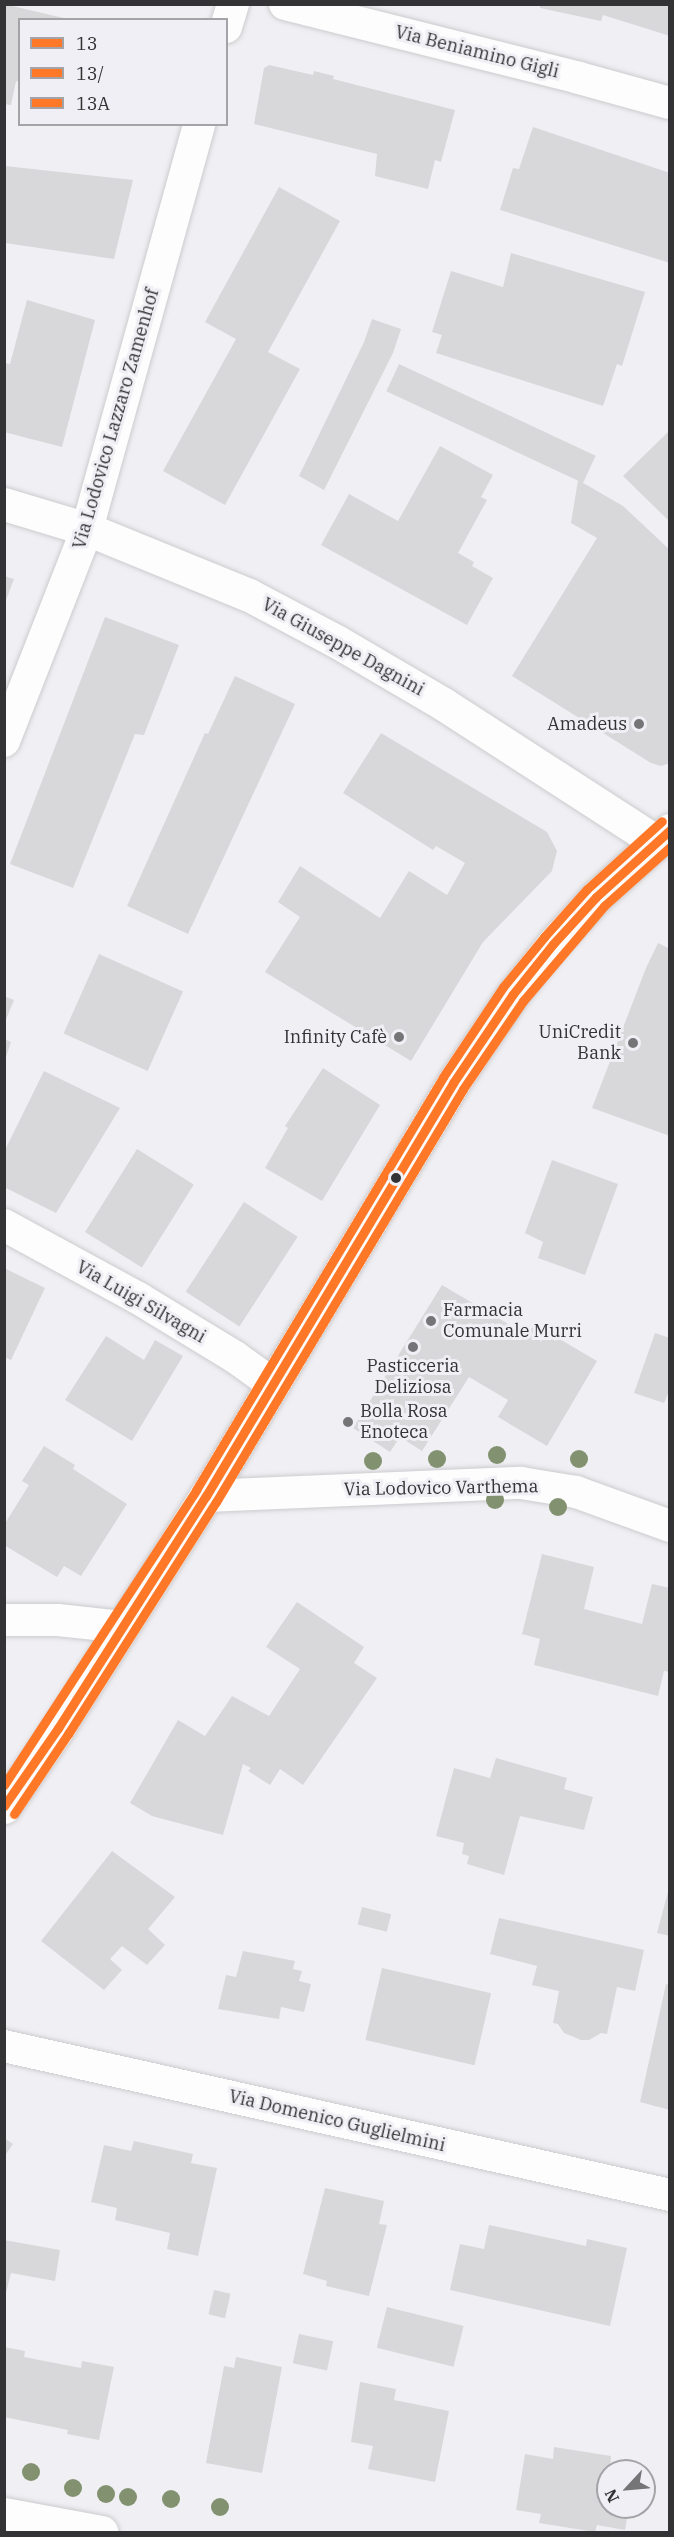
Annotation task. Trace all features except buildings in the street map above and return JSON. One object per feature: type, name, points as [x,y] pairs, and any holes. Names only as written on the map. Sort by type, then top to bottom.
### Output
[{"type":"main road","name":"Via Giuseppe Dagnini","points":[[4,504],[87,529],[249,595],[336,641],[663,836]]},
{"type":"main road","points":[[4,1807],[206,1496],[447,1092],[513,994],[553,944],[596,897],[663,836]]},
{"type":"street","points":[[228,20],[233,4]]},
{"type":"street","name":"Via Beniamino Gigli","points":[[285,4],[669,103]]},
{"type":"street","name":"Via Lodovico Lazzaro Zamenhof","points":[[4,741],[87,529],[198,126]]},
{"type":"street","name":"Via Luigi Silvagni","points":[[4,1225],[138,1298],[235,1357],[274,1385]]},
{"type":"street","name":"Via Lodovico Varthema","points":[[206,1496],[521,1483],[576,1492],[669,1526]]},
{"type":"street","points":[[4,1620],[58,1620],[122,1627]]},
{"type":"street","name":"Via Domenico Guglielmini","points":[[4,2046],[669,2195]]},
{"type":"street","points":[[4,2514],[102,2532]]},
{"type":"transit line","name":"13A","points":[[4,1785],[196,1490],[443,1077],[503,987],[587,889],[662,821]]},
{"type":"transit line","name":"13","points":[[4,1806],[58,1728],[206,1496],[453,1083],[513,994],[553,944],[596,897],[670,830]]},
{"type":"transit line","name":"13/","points":[[14,1814],[68,1734],[216,1502],[463,1089],[523,1001],[604,906],[670,847]]},
{"type":"place","name":"Amadeus","points":[[639,724]]},
{"type":"place","name":"Infinity Cafè","points":[[399,1037]]},
{"type":"place","name":"UniCredit Bank","points":[[633,1043]]},
{"type":"place","name":"Farmacia Comunale Murri","points":[[431,1321]]},
{"type":"place","name":"Pasticceria Deliziosa","points":[[413,1347]]},
{"type":"place","name":"Bolla Rosa Enoteca","points":[[348,1422]]}]
